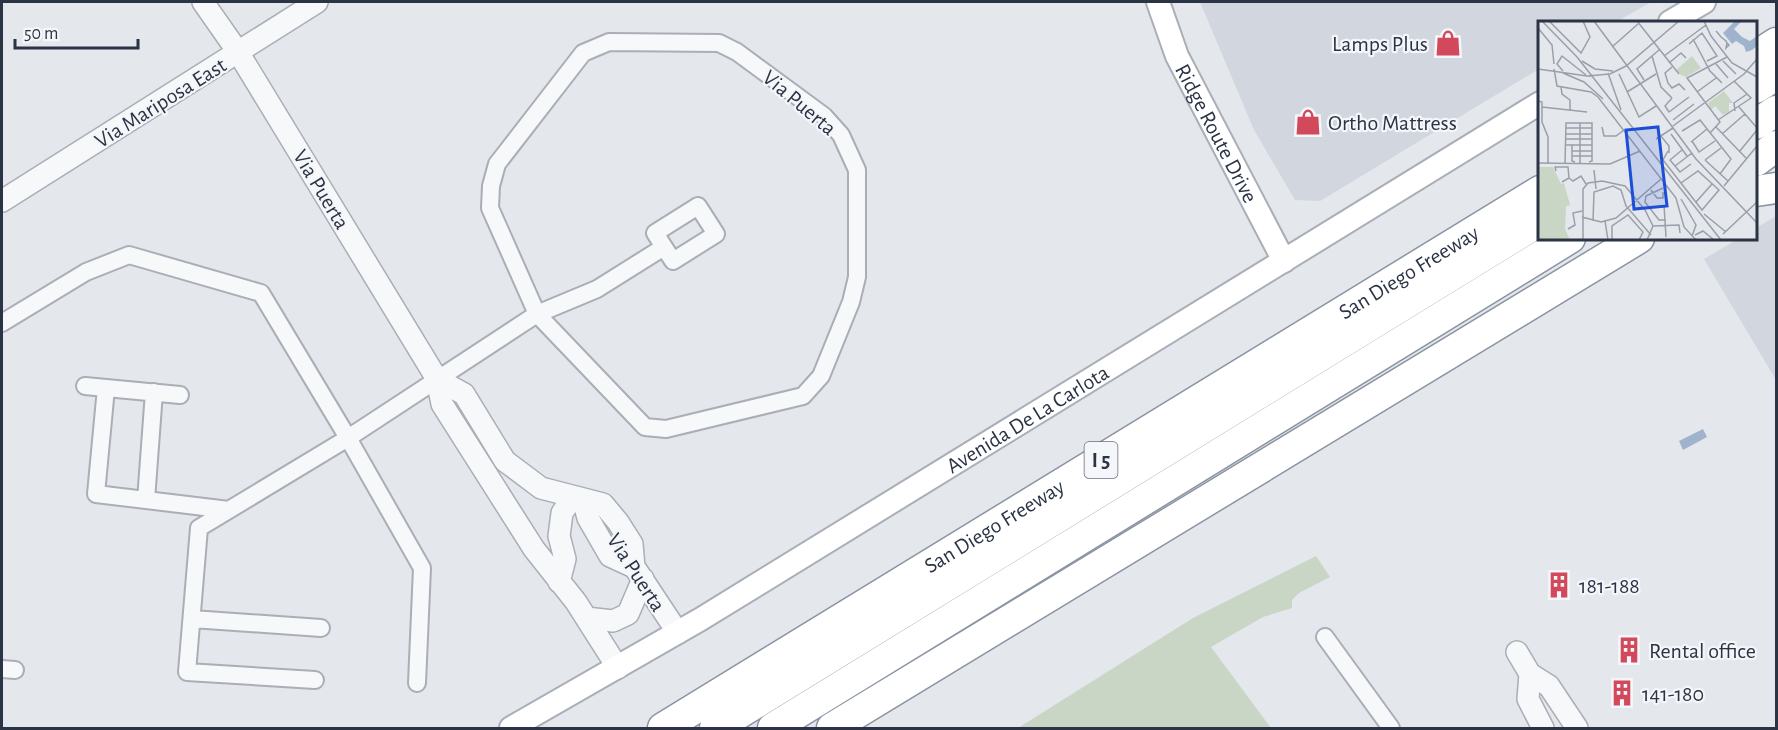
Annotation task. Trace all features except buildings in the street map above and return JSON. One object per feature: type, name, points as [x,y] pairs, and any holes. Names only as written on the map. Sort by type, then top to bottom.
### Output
[{"type":"highway","points":[[1757,55],[1776,43]]},
{"type":"highway","points":[[1757,87],[1776,75]]},
{"type":"highway","points":[[1757,123],[1776,111]]},
{"type":"highway","points":[[1757,160],[1776,147]]},
{"type":"highway","points":[[1757,191],[1776,188]]},
{"type":"highway","name":"San Diego Freeway","points":[[663,729],[1538,192]]},
{"type":"highway","points":[[715,729],[1538,222]]},
{"type":"highway","points":[[773,729],[1567,240]]},
{"type":"highway","points":[[832,729],[1636,240]]},
{"type":"main road","name":"Ridge Route Drive","points":[[1158,2],[1177,56],[1284,261]]},
{"type":"main road","points":[[1672,21],[1704,2]]},
{"type":"main road","name":"Avenida De La Carlota","points":[[511,729],[678,633],[1538,104]]},
{"type":"street","name":"Via Puerta","points":[[202,2],[238,52],[437,379],[442,404],[534,549],[585,618],[618,668]]},
{"type":"street","name":"Via Mariposa East","points":[[2,201],[317,2]]},
{"type":"street","name":"Via Puerta","points":[[609,42],[719,42],[737,52],[824,116],[841,135],[857,170],[857,277],[851,302],[821,376],[803,396],[666,429],[645,427],[537,314],[490,208],[491,186],[497,164],[583,53],[609,42]]},
{"type":"street","points":[[315,680],[187,672],[199,528],[348,438],[537,314],[597,288],[664,247]]},
{"type":"street","points":[[2,323],[86,272],[129,255],[261,293],[348,438],[422,568],[417,683]]},
{"type":"street","name":"Via Puerta","points":[[437,379],[464,394],[505,461],[541,488],[603,504],[632,544],[639,573],[678,633]]},
{"type":"street","points":[[85,386],[180,395]]},
{"type":"street","points":[[106,388],[96,494],[229,510]]},
{"type":"street","points":[[146,500],[154,392]]},
{"type":"street","points":[[559,582],[565,559],[559,536],[562,513],[578,498]]},
{"type":"street","points":[[585,618],[613,621],[628,614],[639,573]]},
{"type":"street","points":[[192,619],[321,628]]},
{"type":"street","points":[[1325,637],[1391,729]]},
{"type":"street","points":[[1517,652],[1530,674],[1549,686],[1577,729]]},
{"type":"street","points":[[1530,674],[1528,699],[1543,729]]},
{"type":"shaded area","points":[[1200,2],[1651,2],[1618,21],[1538,21],[1538,70],[1320,201],[1295,200],[1254,130]]},
{"type":"shaded area","points":[[1776,216],[1776,380],[1704,259],[1736,240],[1757,240],[1757,227]]},
{"type":"green space","points":[[1316,556],[1330,577],[1299,593],[1292,600],[1292,608],[1263,617],[1211,647],[1271,728],[1018,728],[1193,618]]},
{"type":"water","points":[[1703,429],[1707,437],[1683,450],[1679,441]]},
{"type":"place","name":"Lamps Plus","points":[[1448,43]]},
{"type":"place","name":"Ortho Mattress","points":[[1308,122]]},
{"type":"place","name":"181-188","points":[[1559,585]]},
{"type":"place","name":"Rental office","points":[[1629,650]]},
{"type":"place","name":"141-180","points":[[1622,693]]}]
